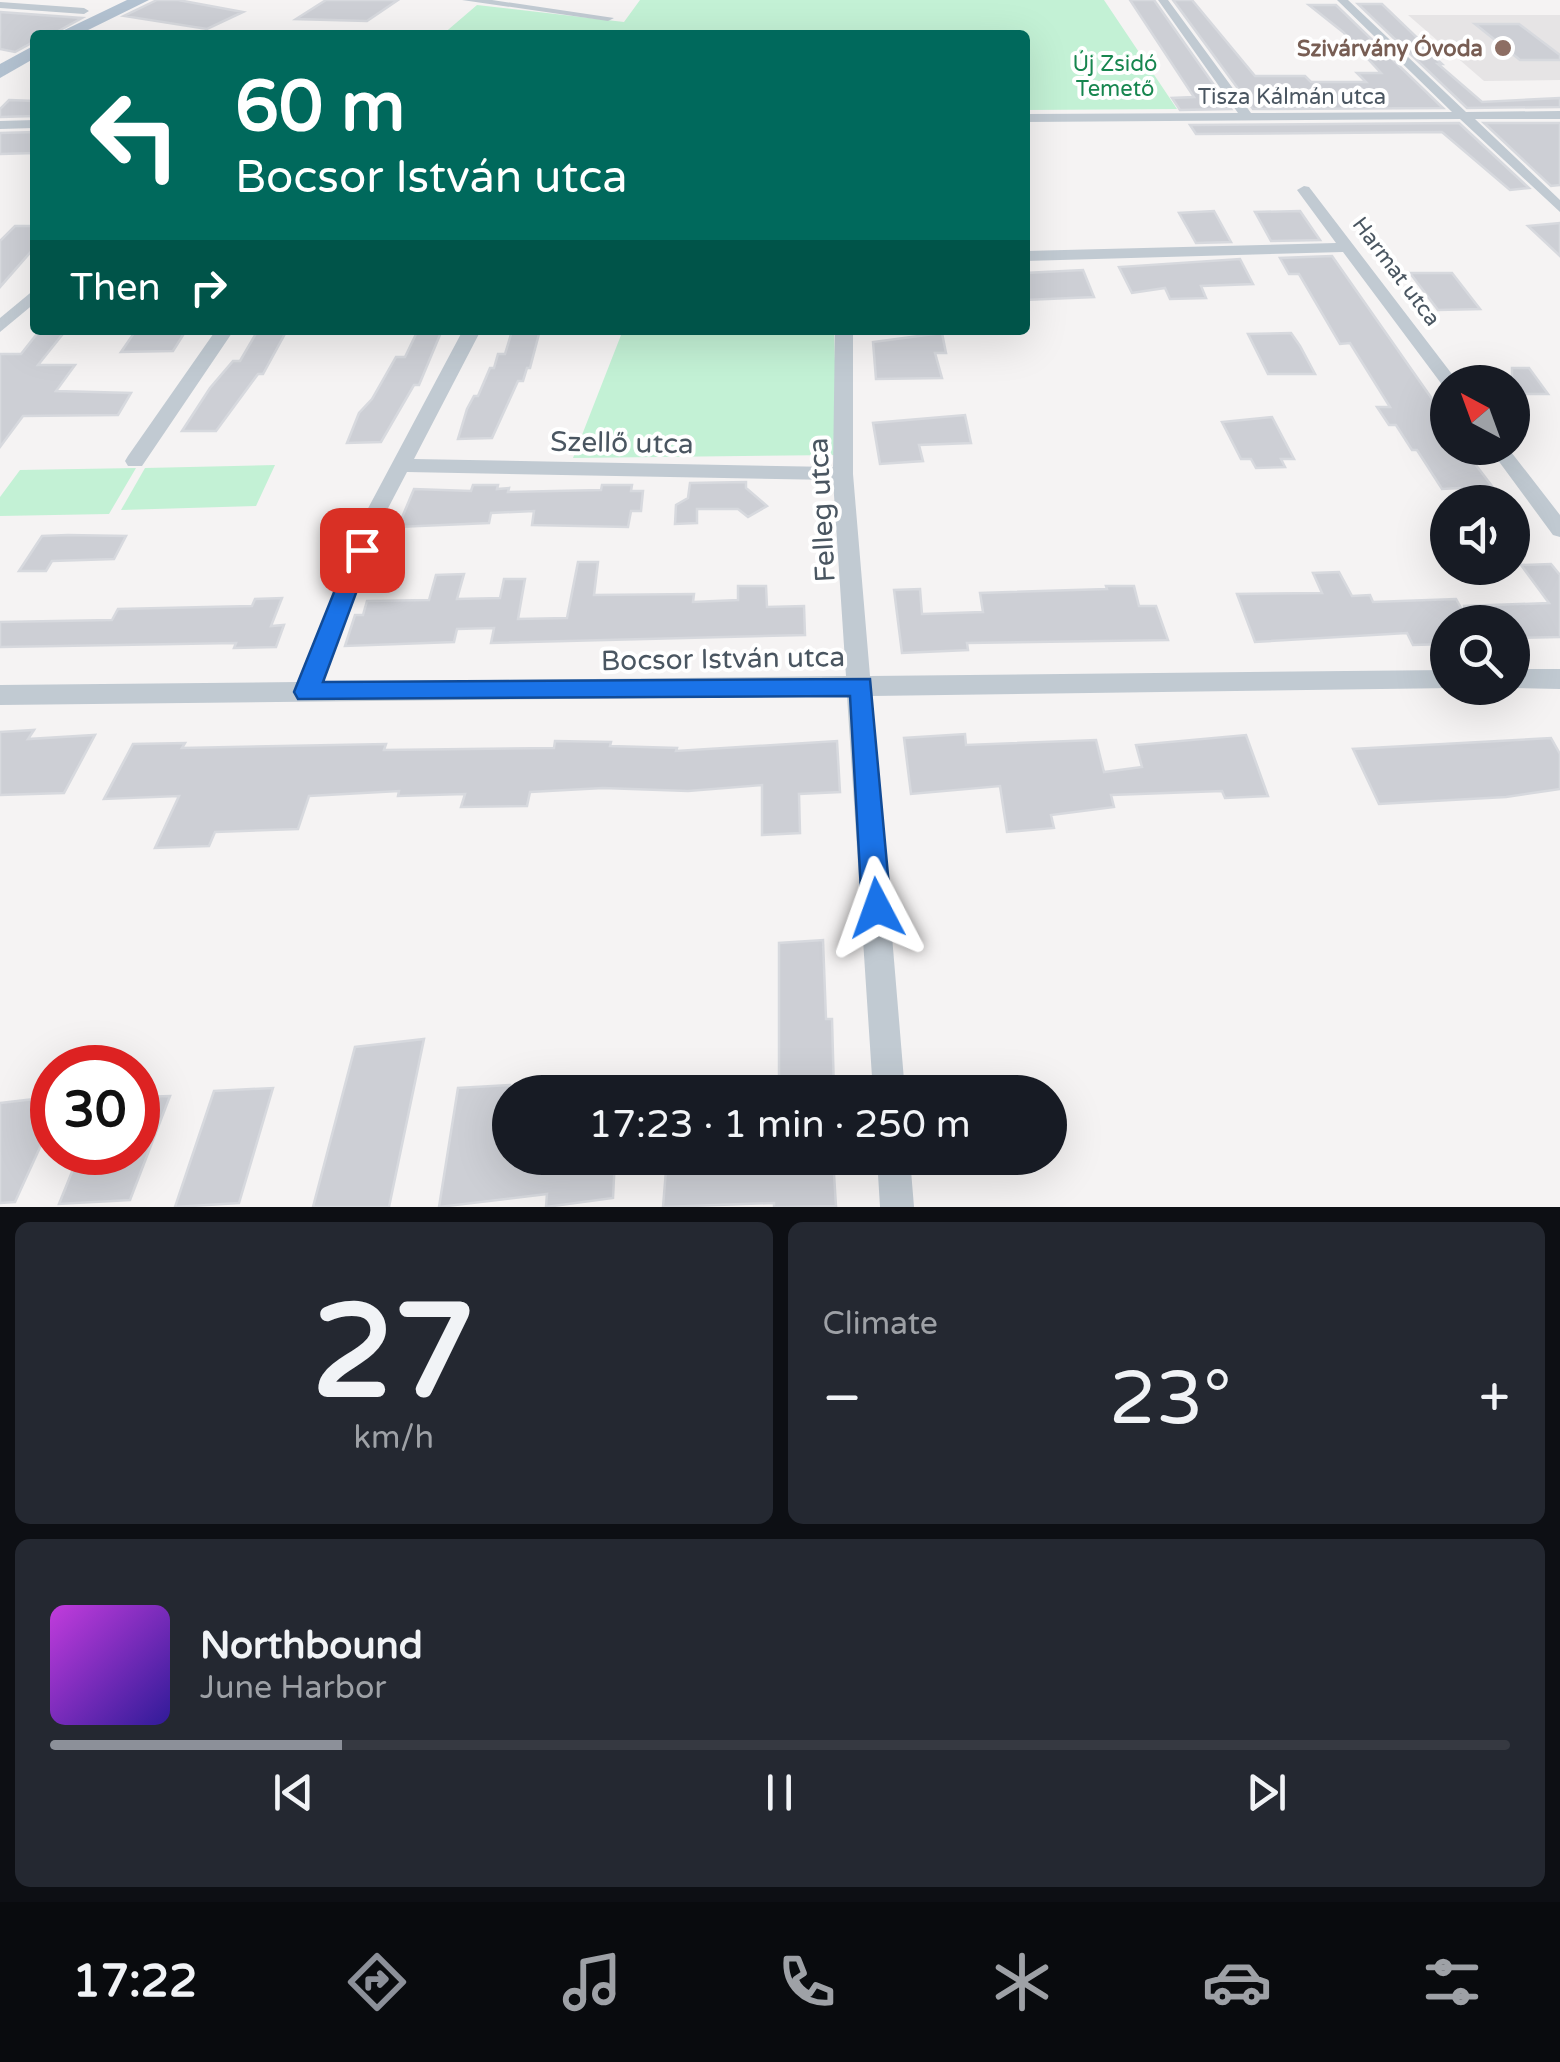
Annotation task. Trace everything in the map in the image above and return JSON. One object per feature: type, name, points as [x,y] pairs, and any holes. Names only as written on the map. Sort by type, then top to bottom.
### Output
[{"type":"main road","points":[[74,30],[141,0]]},
{"type":"main road","points":[[0,72],[30,53]]},
{"type":"street","points":[[1163,0],[1247,116]]},
{"type":"street","points":[[1342,0],[1560,208]]},
{"type":"street","points":[[475,1],[608,18]]},
{"type":"street","points":[[0,5],[84,10]]},
{"type":"street","name":"Tisza Kálmán utca","points":[[1030,118],[1560,115]]},
{"type":"street","points":[[0,125],[30,124]]},
{"type":"street","name":"Harmat utca","points":[[1304,190],[1436,365]]},
{"type":"street","points":[[1030,253],[1347,247]]},
{"type":"street","points":[[0,326],[30,299]]},
{"type":"street","points":[[135,462],[222,335]]},
{"type":"street","points":[[306,692],[375,514],[469,335]]},
{"type":"street","name":"Felleg utca","points":[[844,335],[843,474],[862,686],[888,1075]]},
{"type":"street","name":"Szellő utca","points":[[401,465],[843,474]]},
{"type":"street","points":[[1511,465],[1560,530]]},
{"type":"street","points":[[1530,679],[1560,679]]},
{"type":"street","name":"Bocsor István utca","points":[[0,695],[1430,680]]},
{"type":"street","points":[[895,1175],[897,1207]]},
{"type":"shaded area","name":"Szivárvány Óvoda","points":[[1408,15],[1560,15],[1560,80],[1484,81]]},
{"type":"green space","name":"Új Zsidó Temető","points":[[640,0],[1104,0],[1177,109],[1030,110],[1030,30],[448,30],[477,5],[624,22]]},
{"type":"green space","points":[[621,335],[834,335],[838,455],[573,458]]},
{"type":"green space","points":[[275,465],[256,506],[121,510],[145,468]]},
{"type":"green space","points":[[136,468],[109,514],[0,516],[0,497],[20,470]]},
{"type":"building","points":[[157,0],[243,12],[207,29],[124,16]]},
{"type":"building","points":[[326,0],[398,0],[367,21],[296,19]]},
{"type":"building","points":[[1130,0],[1154,0],[1231,109],[1180,110],[1172,98],[1194,97]]},
{"type":"building","points":[[1173,0],[1192,0],[1255,76],[1366,82],[1357,73],[1381,73],[1343,32],[1309,5],[1336,5],[1443,108],[1253,109]]},
{"type":"building","points":[[1358,4],[1382,4],[1442,64],[1438,64],[1482,102],[1560,98],[1560,107],[1467,108]]},
{"type":"building","points":[[0,12],[82,18],[60,30],[30,30],[30,44],[15,52],[0,49]]},
{"type":"building","points":[[1475,24],[1519,24],[1560,55],[1560,60],[1520,60]]},
{"type":"building","points":[[9,100],[30,101],[30,116],[0,117],[0,109]]},
{"type":"building","points":[[1459,123],[1529,188],[1510,190],[1442,132],[1196,134],[1190,125]]},
{"type":"building","points":[[1484,123],[1560,123],[1560,185],[1551,186]]},
{"type":"building","points":[[30,132],[30,153],[0,154],[0,133]]},
{"type":"building","points":[[1214,211],[1231,242],[1196,243],[1179,213]]},
{"type":"building","points":[[1300,211],[1320,240],[1271,241],[1255,212]]},
{"type":"building","points":[[1560,223],[1560,256],[1528,226]]},
{"type":"building","points":[[15,226],[30,226],[30,253],[0,287],[0,241]]},
{"type":"building","points":[[1332,256],[1430,396],[1430,465],[1476,465],[1491,485],[1439,485],[1417,450],[1412,450],[1396,425],[1389,425],[1377,407],[1390,407],[1350,343],[1340,344],[1299,274],[1289,274],[1280,258]]},
{"type":"building","points":[[1240,259],[1253,284],[1201,286],[1206,298],[1170,299],[1165,288],[1132,293],[1119,267]]},
{"type":"building","points":[[1083,270],[1094,297],[1030,300],[1030,273]]},
{"type":"building","points":[[1410,273],[1452,273],[1480,309],[1438,310]]},
{"type":"building","points":[[1291,333],[1315,374],[1268,374],[1248,334]]},
{"type":"building","points":[[36,335],[62,335],[38,365],[75,365],[56,391],[131,393],[118,415],[23,416],[0,447],[0,354],[21,354]]},
{"type":"building","points":[[133,335],[183,335],[173,351],[121,352]]},
{"type":"building","points":[[255,335],[284,335],[263,374],[258,374],[216,431],[182,431],[210,388],[233,361],[240,361]]},
{"type":"building","points":[[416,335],[440,335],[419,385],[414,385],[381,442],[347,443],[359,413],[372,399],[396,357],[405,357]]},
{"type":"building","points":[[511,335],[539,335],[530,368],[523,381],[518,381],[492,438],[458,439],[474,396],[478,396],[490,368],[494,368],[498,354],[505,354]]},
{"type":"building","points":[[942,335],[946,353],[935,353],[942,378],[876,379],[873,342]]},
{"type":"building","points":[[1530,369],[1548,394],[1530,394]]},
{"type":"building","points":[[965,415],[971,443],[919,445],[923,461],[880,464],[873,423]]},
{"type":"building","points":[[1272,417],[1294,459],[1281,459],[1285,467],[1256,468],[1251,459],[1241,459],[1222,422]]},
{"type":"building","points":[[746,482],[746,488],[767,506],[748,517],[738,509],[697,509],[697,523],[675,524],[676,505],[688,498],[690,483]]},
{"type":"building","points":[[473,485],[498,485],[497,489],[509,488],[508,492],[601,490],[602,485],[632,485],[631,491],[643,491],[641,511],[631,511],[628,527],[532,525],[534,511],[491,513],[489,523],[398,527],[414,489],[471,491]]},
{"type":"building","points":[[42,536],[126,536],[114,559],[52,561],[46,571],[19,571]]},
{"type":"building","points":[[578,562],[598,562],[594,595],[694,594],[693,602],[738,600],[738,586],[766,586],[767,607],[804,606],[805,635],[491,643],[494,628],[457,629],[454,642],[345,646],[355,615],[363,615],[367,601],[429,600],[436,575],[464,574],[457,599],[500,598],[504,579],[525,579],[518,619],[567,618]]},
{"type":"building","points":[[1551,564],[1560,575],[1560,637],[1530,638],[1530,605],[1492,605],[1549,603],[1530,577],[1530,565]]},
{"type":"building","points":[[1339,572],[1352,596],[1370,595],[1373,602],[1456,599],[1459,605],[1430,605],[1430,645],[1413,645],[1407,633],[1255,642],[1237,594],[1322,593],[1313,573]]},
{"type":"building","points":[[1106,586],[1134,586],[1139,606],[1156,606],[1168,640],[967,643],[968,650],[902,653],[894,590],[920,589],[922,614],[983,612],[980,593],[1107,589]]},
{"type":"building","points":[[282,598],[271,626],[284,625],[276,647],[234,648],[236,643],[0,647],[0,622],[112,620],[118,609],[252,606],[255,599]]},
{"type":"building","points":[[34,730],[28,739],[95,735],[64,793],[0,795],[0,732]]},
{"type":"building","points":[[965,734],[966,745],[1096,740],[1104,772],[1142,767],[1136,745],[1246,735],[1268,796],[1225,798],[1222,791],[1111,795],[1114,807],[1051,815],[1054,828],[1007,832],[1000,786],[911,794],[904,738]]},
{"type":"building","points":[[1551,738],[1560,754],[1560,789],[1506,797],[1379,804],[1353,749]]},
{"type":"building","points":[[555,741],[611,742],[610,746],[677,748],[676,751],[837,741],[840,792],[799,794],[800,833],[762,835],[762,785],[688,791],[603,788],[530,792],[527,806],[461,807],[465,794],[398,796],[399,791],[309,796],[298,829],[215,832],[209,846],[155,848],[179,796],[104,799],[133,744],[185,743],[182,748],[386,744],[384,750],[554,748]]},
{"type":"building","points":[[823,940],[826,1019],[832,1019],[834,1075],[779,1075],[779,943]]},
{"type":"building","points":[[424,1039],[389,1207],[313,1207],[355,1047]]},
{"type":"building","points":[[492,1086],[492,1175],[614,1175],[613,1198],[546,1207],[547,1194],[439,1207],[458,1088]]},
{"type":"building","points":[[273,1088],[239,1203],[175,1207],[214,1091]]},
{"type":"building","points":[[160,1096],[170,1096],[160,1122]]},
{"type":"building","points":[[30,1100],[30,1169],[15,1202],[0,1203],[0,1103]]},
{"type":"building","points":[[71,1175],[140,1175],[130,1200],[59,1204]]},
{"type":"building","points":[[666,1175],[834,1175],[836,1206],[774,1207],[774,1203],[663,1207]]},
{"type":"place","name":"Szivárvány Óvoda","points":[[1503,48]]},
{"type":"route","points":[[362,550],[306,692],[862,686],[877,908]]}]
